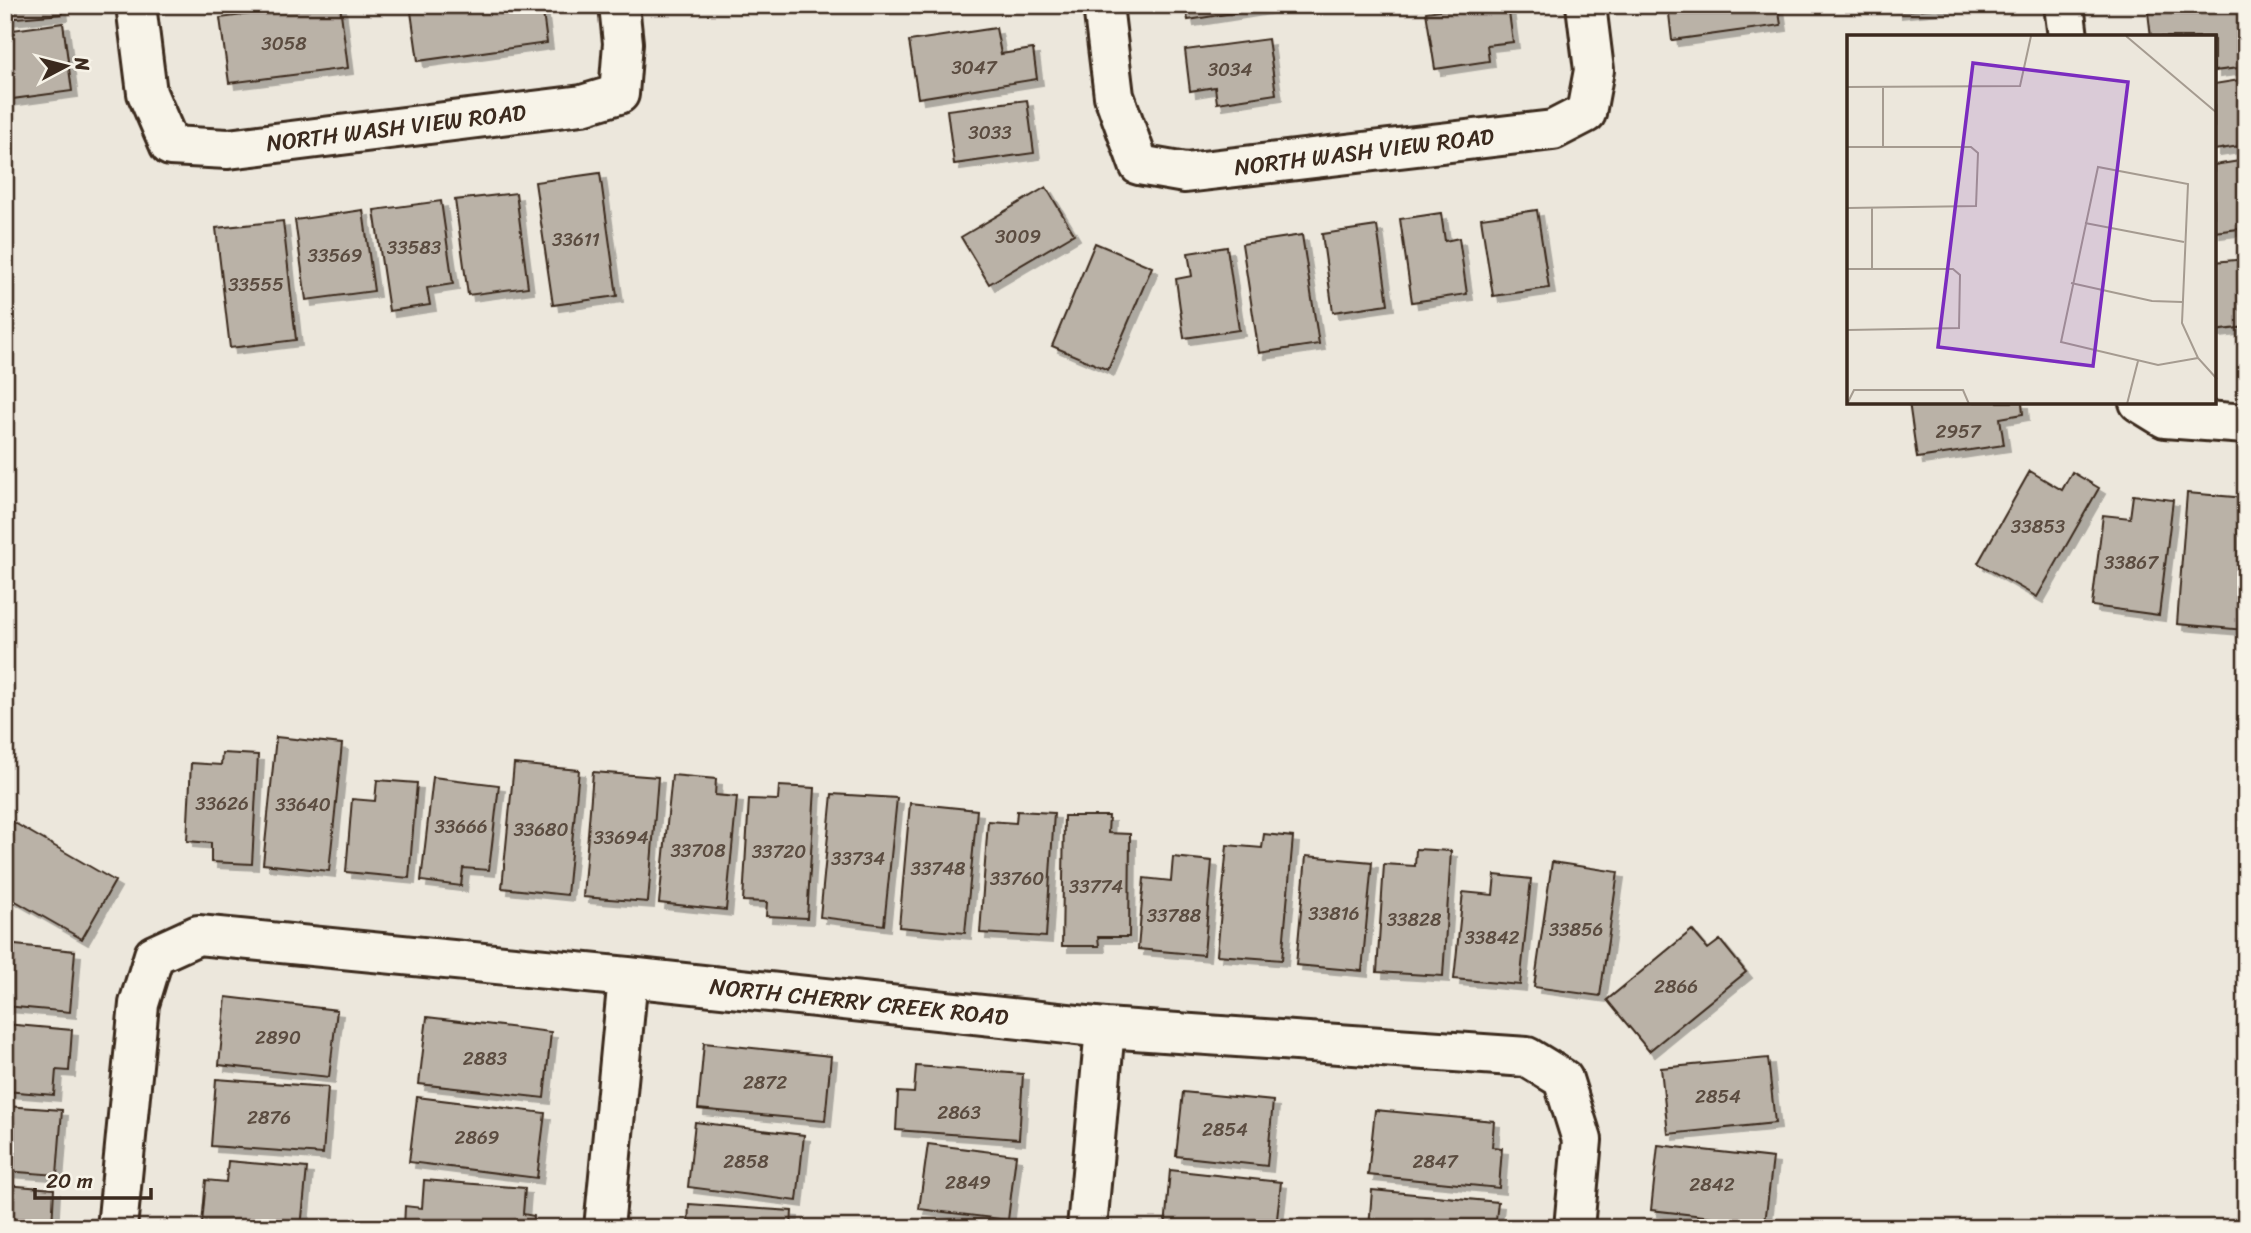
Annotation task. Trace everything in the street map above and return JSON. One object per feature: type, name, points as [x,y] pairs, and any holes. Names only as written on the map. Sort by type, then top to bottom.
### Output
[{"type":"street","name":"NORTH WASH VIEW ROAD","points":[[136,5],[147,93],[170,146],[242,147],[582,105],[619,93],[623,43],[619,5]]},
{"type":"street","name":"NORTH WASH VIEW ROAD","points":[[1103,5],[1114,96],[1139,165],[1185,173],[1553,130],[1586,114],[1594,70],[1586,5]]},
{"type":"street","points":[[2064,5],[2068,35]]},
{"type":"street","points":[[2142,404],[2165,418],[2246,424]]},
{"type":"street","name":"NORTH CHERRY CREEK ROAD","points":[[117,1228],[139,1004],[154,955],[198,935],[1105,1028],[1527,1057],[1563,1079],[1582,1140],[1574,1228]]},
{"type":"street","points":[[604,1228],[628,977]]},
{"type":"street","points":[[1087,1228],[1105,1028]]},
{"type":"building","points":[[5,5],[61,5],[62,14],[5,19]]},
{"type":"building","points":[[320,5],[340,5],[348,68],[229,83],[220,18]]},
{"type":"building","points":[[410,5],[542,5],[547,43],[418,61]]},
{"type":"building","points":[[1185,5],[1265,5],[1265,8],[1188,20]]},
{"type":"building","points":[[1476,5],[1508,5],[1513,42],[1487,45],[1489,61],[1435,69],[1426,12]]},
{"type":"building","points":[[1668,5],[1778,5],[1781,25],[1672,40]]},
{"type":"building","points":[[1896,5],[1963,5],[1896,12]]},
{"type":"building","points":[[2202,5],[2246,5],[2246,67],[2216,71],[2216,35],[2151,35],[2148,12]]},
{"type":"building","points":[[63,23],[72,91],[5,100],[5,31]]},
{"type":"building","points":[[996,28],[1001,54],[1033,49],[1037,79],[918,98],[909,41]]},
{"type":"building","points":[[1268,39],[1276,94],[1217,103],[1215,87],[1190,91],[1185,50]]},
{"type":"building","points":[[2246,79],[2246,145],[2216,150],[2216,84]]},
{"type":"building","points":[[1027,100],[1034,153],[954,164],[947,110]]},
{"type":"building","points":[[2246,160],[2246,228],[2216,232],[2216,165]]},
{"type":"building","points":[[600,173],[617,296],[553,305],[535,182]]},
{"type":"building","points":[[1046,187],[1074,234],[989,284],[961,237]]},
{"type":"building","points":[[516,193],[528,287],[468,295],[455,200]]},
{"type":"building","points":[[441,201],[453,284],[427,288],[430,305],[389,311],[374,210]]},
{"type":"building","points":[[363,210],[374,291],[306,300],[295,220]]},
{"type":"building","points":[[1537,210],[1549,288],[1493,296],[1481,218]]},
{"type":"building","points":[[1441,213],[1445,241],[1459,238],[1467,294],[1412,302],[1400,219]]},
{"type":"building","points":[[283,221],[296,340],[230,348],[216,228]]},
{"type":"building","points":[[1377,226],[1388,304],[1333,312],[1322,234]]},
{"type":"building","points":[[1302,235],[1319,344],[1259,353],[1242,244]]},
{"type":"building","points":[[1095,243],[1152,267],[1108,370],[1052,346]]},
{"type":"building","points":[[1227,247],[1239,330],[1184,338],[1176,279],[1192,276],[1188,253]]},
{"type":"building","points":[[2246,259],[2246,327],[2216,331],[2216,262]]},
{"type":"building","points":[[1909,404],[2022,404],[2023,414],[2000,418],[2004,445],[1917,458]]},
{"type":"building","points":[[2030,471],[2062,490],[2072,472],[2099,488],[2037,597],[1978,563]]},
{"type":"building","points":[[2187,493],[2246,498],[2245,630],[2177,624]]},
{"type":"building","points":[[2133,495],[2173,500],[2159,615],[2092,606],[2103,515],[2130,518]]},
{"type":"building","points":[[276,737],[342,744],[329,871],[263,864]]},
{"type":"building","points":[[222,753],[258,755],[252,864],[211,862],[211,843],[187,841],[191,763],[221,765]]},
{"type":"building","points":[[514,764],[579,770],[567,895],[502,888]]},
{"type":"building","points":[[593,772],[658,777],[648,902],[583,897]]},
{"type":"building","points":[[672,775],[716,779],[715,795],[737,797],[726,910],[659,903]]},
{"type":"building","points":[[433,777],[499,785],[489,870],[463,868],[461,886],[421,881]]},
{"type":"building","points":[[377,780],[417,783],[409,878],[346,872],[352,799],[375,801]]},
{"type":"building","points":[[779,786],[815,788],[807,918],[766,916],[767,902],[743,901],[749,799],[778,800]]},
{"type":"building","points":[[832,794],[897,798],[884,925],[820,917]]},
{"type":"building","points":[[910,803],[977,810],[965,933],[899,927]]},
{"type":"building","points":[[1017,811],[1054,813],[1046,937],[980,933],[988,821],[1016,823]]},
{"type":"building","points":[[1064,816],[1109,816],[1108,833],[1130,834],[1129,937],[1098,937],[1099,946],[1062,946]]},
{"type":"building","points":[[6,818],[115,881],[82,939],[5,895]]},
{"type":"building","points":[[1264,834],[1293,837],[1282,960],[1217,955],[1227,845],[1262,848]]},
{"type":"building","points":[[1416,849],[1451,851],[1443,976],[1377,972],[1384,864],[1415,866]]},
{"type":"building","points":[[1306,856],[1372,862],[1362,971],[1296,965]]},
{"type":"building","points":[[1173,857],[1212,861],[1204,955],[1138,949],[1144,878],[1171,881]]},
{"type":"building","points":[[1552,862],[1618,872],[1600,996],[1534,987]]},
{"type":"building","points":[[1495,875],[1531,879],[1520,985],[1454,979],[1463,892],[1493,895]]},
{"type":"building","points":[[1692,930],[1708,949],[1720,940],[1746,972],[1649,1051],[1607,1000]]},
{"type":"building","points":[[5,944],[75,951],[70,1012],[5,1006]]},
{"type":"building","points":[[226,997],[337,1010],[329,1077],[219,1065]]},
{"type":"building","points":[[427,1017],[551,1032],[544,1098],[419,1084]]},
{"type":"building","points":[[5,1024],[72,1030],[69,1071],[56,1070],[54,1095],[5,1091]]},
{"type":"building","points":[[704,1043],[831,1056],[825,1121],[698,1109]]},
{"type":"building","points":[[1768,1058],[1775,1123],[1668,1134],[1661,1068]]},
{"type":"building","points":[[916,1066],[1023,1074],[1019,1139],[896,1130],[898,1092],[914,1093]]},
{"type":"building","points":[[216,1079],[328,1087],[323,1154],[211,1146]]},
{"type":"building","points":[[1183,1092],[1273,1101],[1267,1166],[1176,1156]]},
{"type":"building","points":[[417,1097],[545,1113],[537,1178],[409,1162]]},
{"type":"building","points":[[5,1106],[62,1110],[57,1175],[5,1171]]},
{"type":"building","points":[[1375,1110],[1494,1121],[1492,1147],[1502,1148],[1499,1188],[1368,1175]]},
{"type":"building","points":[[695,1122],[804,1135],[797,1201],[688,1187]]},
{"type":"building","points":[[928,1144],[1016,1155],[1008,1220],[919,1209]]},
{"type":"building","points":[[1658,1145],[1773,1158],[1765,1223],[1651,1210]]},
{"type":"building","points":[[228,1161],[307,1168],[301,1228],[246,1228],[202,1224],[206,1180],[226,1182]]},
{"type":"building","points":[[1170,1170],[1281,1182],[1276,1228],[1165,1228]]},
{"type":"building","points":[[424,1180],[525,1188],[523,1214],[534,1216],[533,1228],[404,1228],[405,1206],[422,1208]]},
{"type":"building","points":[[5,1185],[54,1189],[52,1228],[5,1228]]},
{"type":"building","points":[[1372,1190],[1498,1202],[1495,1228],[1369,1228]]},
{"type":"building","points":[[689,1204],[792,1211],[791,1228],[688,1228]]},
{"type":"building","points":[[886,1223],[944,1228],[886,1228]]},
{"type":"building","points":[[1650,1223],[1685,1228],[1649,1228]]}]
